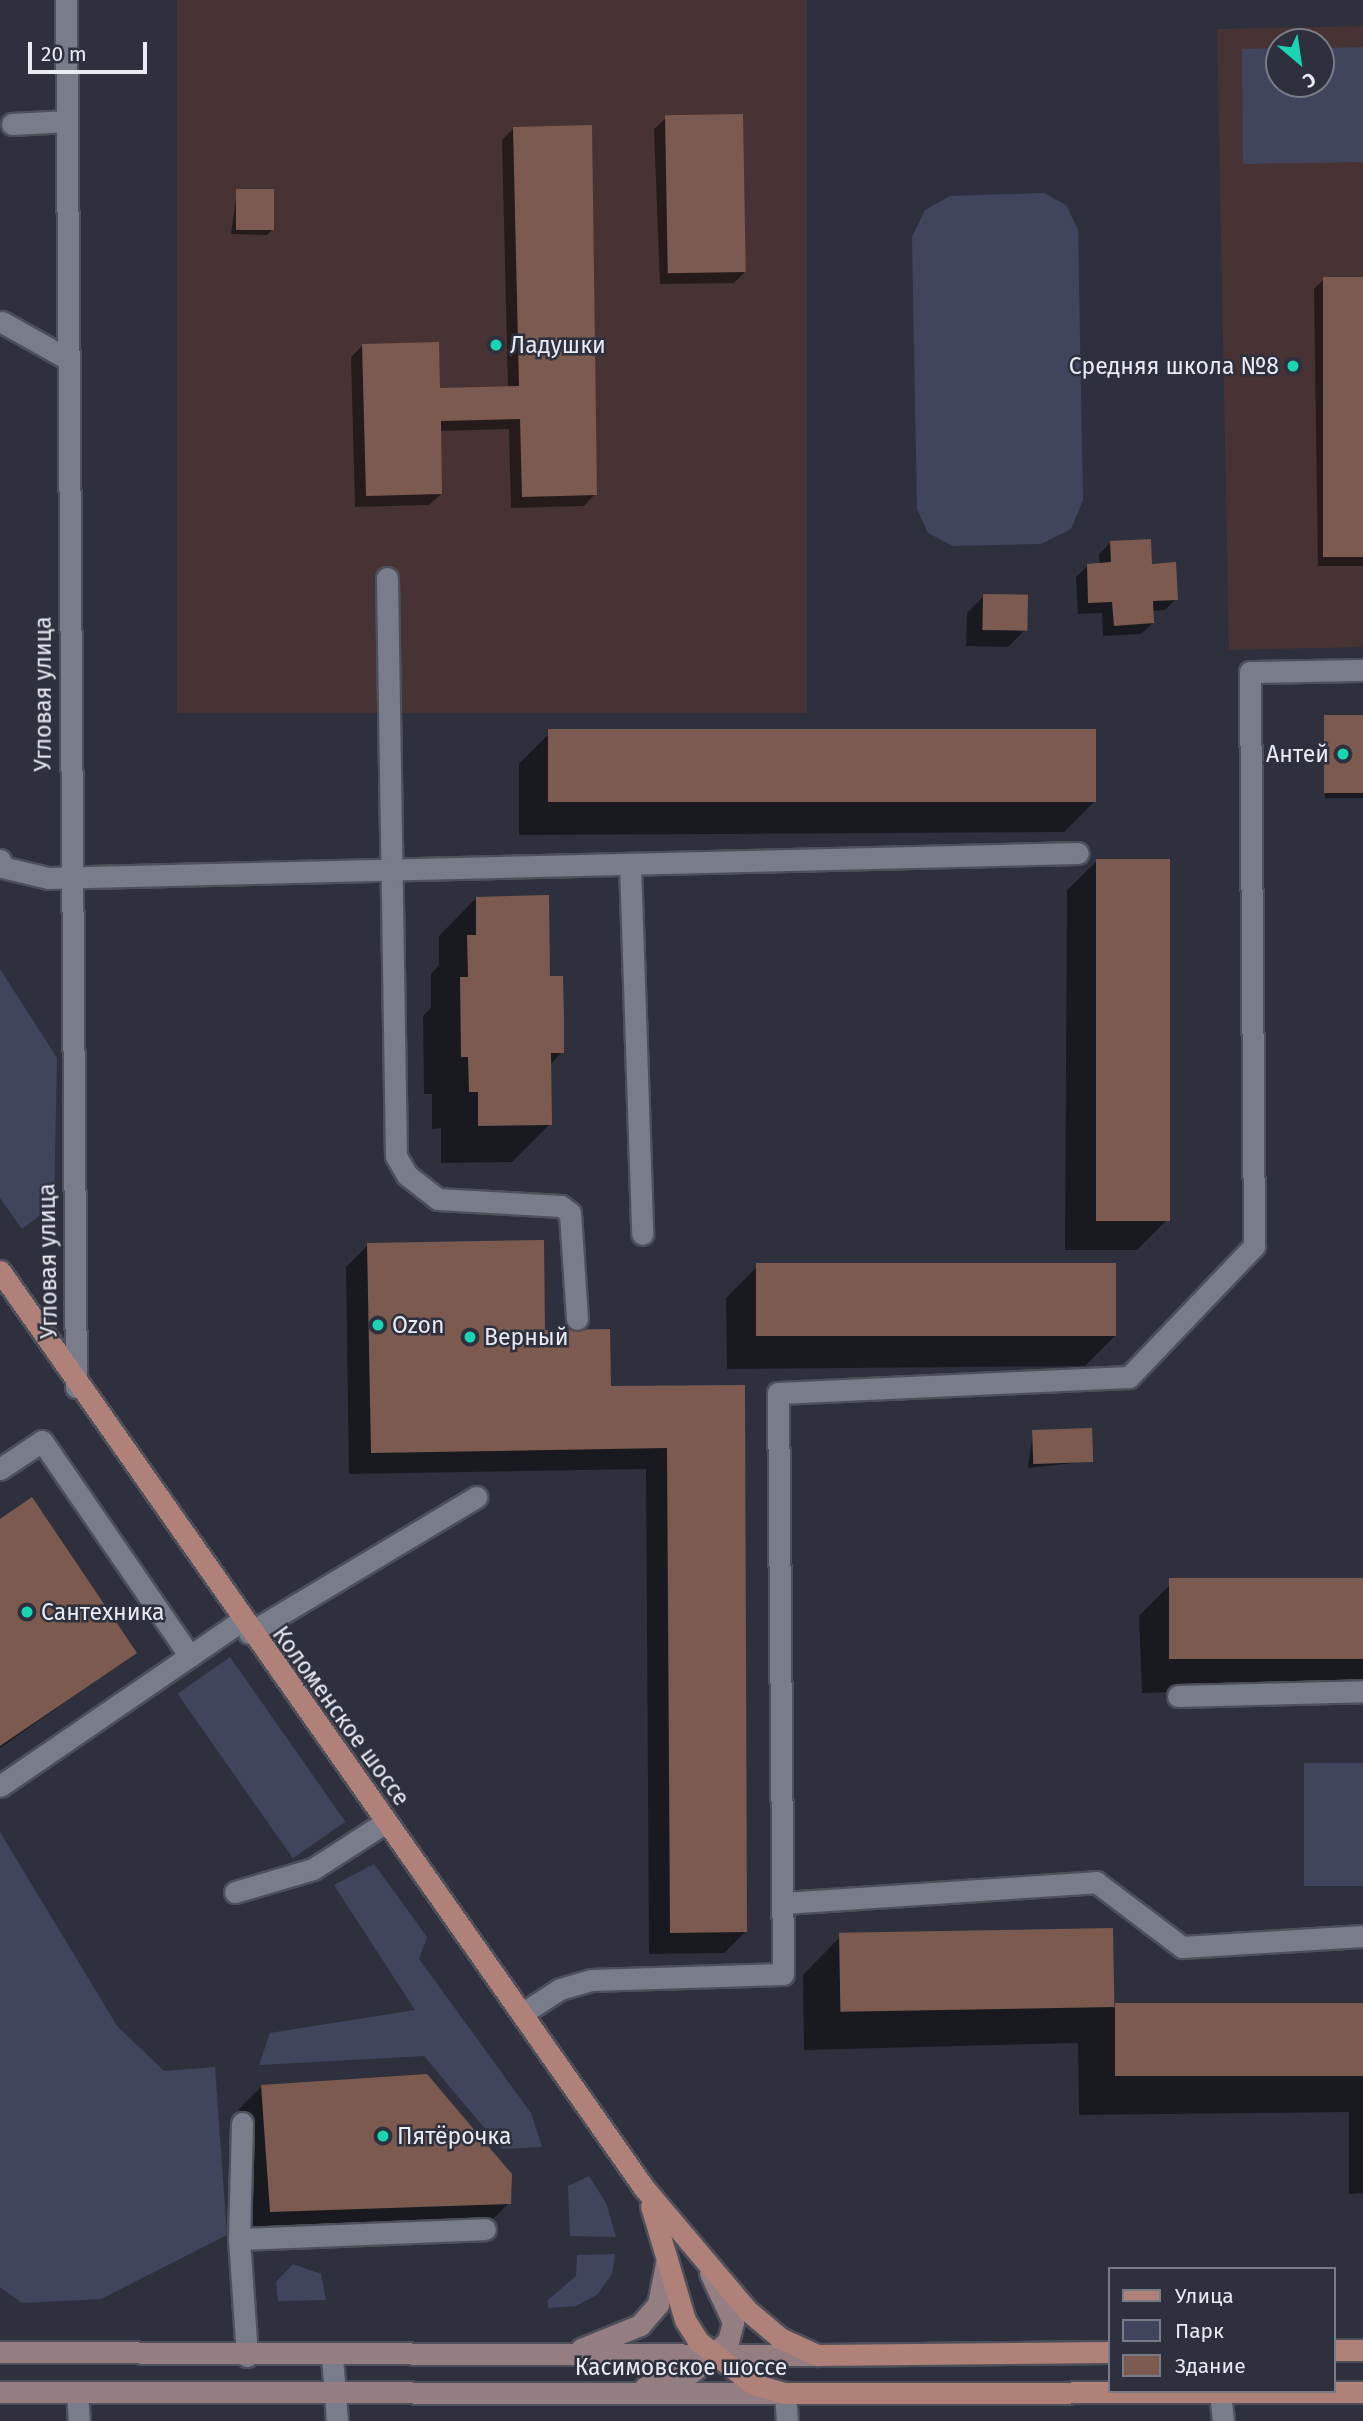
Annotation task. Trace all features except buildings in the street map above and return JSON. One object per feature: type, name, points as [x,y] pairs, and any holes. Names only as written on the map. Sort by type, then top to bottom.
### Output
[{"type":"main road","name":"Коломенское шоссе","points":[[0,1271],[76,1387],[644,2188],[706,2264],[772,2331],[817,2355]]},
{"type":"main road","name":"Коломенское шоссе","points":[[644,2188],[667,2246],[685,2320],[714,2356],[753,2384],[785,2393]]},
{"type":"main road","points":[[553,2357],[617,2339],[640,2325],[658,2304],[667,2246]]},
{"type":"main road","points":[[623,2394],[692,2372],[714,2356],[728,2341],[733,2322],[706,2264]]},
{"type":"main road","points":[[1335,2350],[1363,2350]]},
{"type":"main road","name":"Касимовское шоссе","points":[[0,2352],[332,2357],[1108,2352]]},
{"type":"main road","name":"Касимовское шоссе","points":[[0,2392],[334,2395],[1108,2392]]},
{"type":"main road","name":"Касимовское шоссе","points":[[1335,2392],[1363,2392]]},
{"type":"street","name":"Угловая улица","points":[[66,0],[70,874],[76,1387]]},
{"type":"street","points":[[12,124],[67,121]]},
{"type":"street","points":[[2,322],[68,359]]},
{"type":"street","points":[[387,578],[396,1156],[422,1189],[456,1205],[561,1206],[570,1213],[577,1319]]},
{"type":"street","points":[[523,2014],[560,1989],[591,1980],[783,1974],[778,1393],[1129,1377],[1254,1246],[1250,672],[1363,670]]},
{"type":"street","points":[[0,860],[2,867],[48,878],[70,874],[1078,853]]},
{"type":"street","points":[[630,864],[642,1234]]},
{"type":"street","points":[[0,1469],[42,1441],[190,1656]]},
{"type":"street","points":[[0,1786],[190,1656],[476,1497]]},
{"type":"street","points":[[1178,1696],[1363,1691]]},
{"type":"street","points":[[235,1892],[313,1870],[386,1822]]},
{"type":"street","points":[[783,1903],[1097,1882],[1182,1947],[1363,1936]]},
{"type":"street","points":[[243,2123],[239,2239],[247,2356]]},
{"type":"street","points":[[239,2239],[485,2229]]},
{"type":"street","points":[[332,2357],[337,2421]]},
{"type":"street","points":[[76,2393],[79,2421]]},
{"type":"street","points":[[785,2393],[787,2421]]},
{"type":"street","points":[[1220,2393],[1223,2421]]},
{"type":"shaded area","name":"Ладушки","points":[[177,0],[807,0],[807,713],[177,713]]},
{"type":"shaded area","name":"Средняя школа №8","points":[[1363,26],[1363,647],[1229,650],[1217,29],[1265,28],[1265,98],[1335,98],[1335,28],[1266,28]]},
{"type":"green space","points":[[1363,47],[1363,162],[1243,164],[1242,49],[1265,48],[1265,98],[1335,98],[1335,48]]},
{"type":"green space","points":[[1044,193],[1066,205],[1078,230],[1083,500],[1071,529],[1041,544],[953,546],[928,533],[917,509],[912,237],[925,210],[950,196]]},
{"type":"green space","points":[[0,969],[57,1058],[54,1205],[22,1229],[0,1198]]},
{"type":"green space","points":[[230,1657],[345,1822],[293,1858],[178,1694]]},
{"type":"green space","points":[[1304,1763],[1363,1763],[1363,1886],[1304,1886]]},
{"type":"green space","points":[[0,1832],[117,2026],[164,2071],[215,2067],[227,2235],[101,2299],[22,2303],[0,2287]]},
{"type":"green space","points":[[374,1864],[427,1937],[419,1959],[531,2113],[542,2147],[502,2149],[424,2056],[259,2065],[270,2033],[415,2010],[334,1885]]},
{"type":"green space","points":[[589,2176],[606,2203],[616,2237],[570,2236],[568,2186]]},
{"type":"green space","points":[[615,2254],[612,2274],[597,2295],[576,2306],[548,2308],[548,2300],[576,2276],[577,2255]]},
{"type":"green space","points":[[293,2264],[321,2274],[326,2300],[278,2301],[276,2282]]},
{"type":"place","name":"Ладушки","points":[[496,345]]},
{"type":"place","name":"Средняя школа №8","points":[[1293,366]]},
{"type":"place","name":"Антей","points":[[1343,754]]},
{"type":"place","name":"Ozon","points":[[378,1325]]},
{"type":"place","name":"Верный","points":[[470,1337]]},
{"type":"place","name":"Сантехника","points":[[27,1612]]},
{"type":"place","name":"Пятёрочка","points":[[383,2136]]}]
